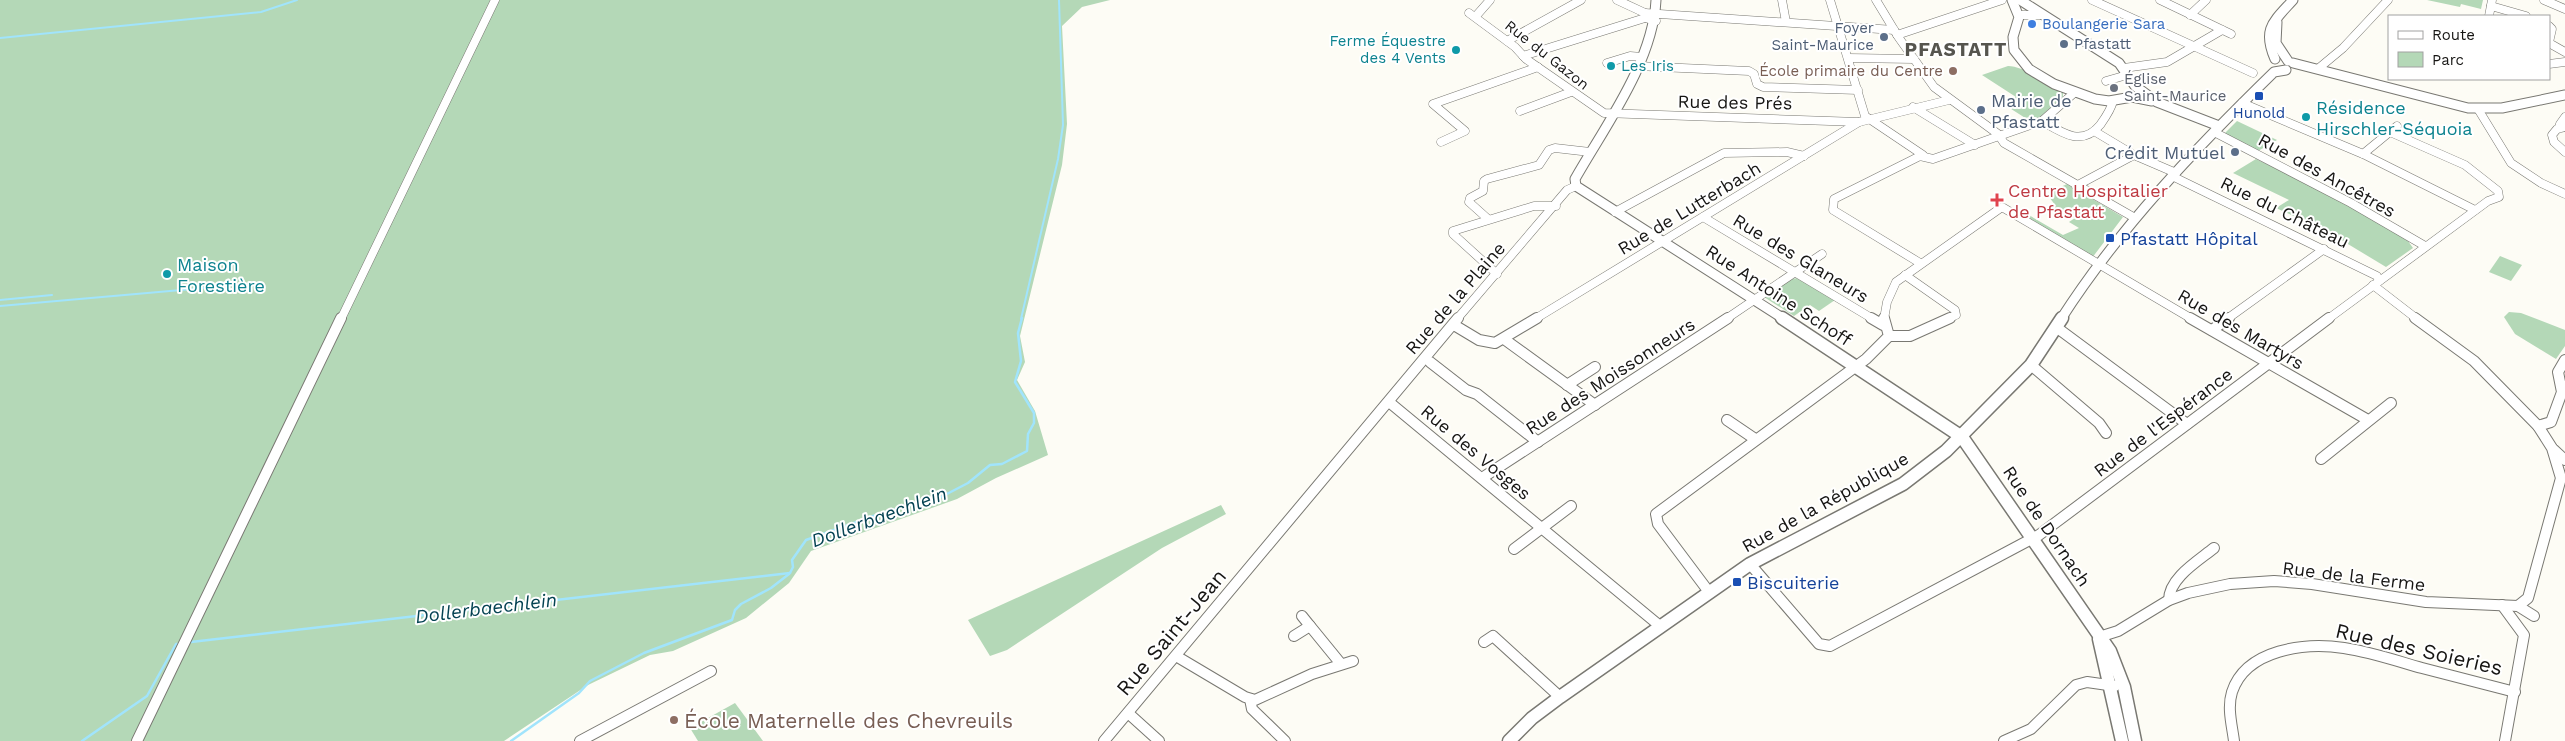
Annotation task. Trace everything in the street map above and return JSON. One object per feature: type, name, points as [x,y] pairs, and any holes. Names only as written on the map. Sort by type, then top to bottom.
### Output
[{"type":"main road","name":"Rue de la Plaine","points":[[1576,186],[1575,179],[1639,61],[1657,17],[1656,0]]},
{"type":"main road","points":[[2012,0],[2019,15],[2012,41],[2014,50],[2023,64],[2074,93],[2113,101],[2131,97],[2157,102]]},
{"type":"main road","points":[[2020,0],[2126,71],[2140,91],[2157,102],[2216,129]]},
{"type":"main road","points":[[2274,66],[2266,37],[2269,26],[2293,0]]},
{"type":"main road","points":[[2277,18],[2275,43],[2290,66]]},
{"type":"main road","points":[[2274,66],[2319,68],[2442,102],[2478,109],[2502,108],[2565,95]]},
{"type":"main road","points":[[2274,66],[2290,66],[2333,73]]},
{"type":"main road","name":"Rue de la République","points":[[1509,741],[1532,718],[1560,697],[1750,564],[1903,484],[1962,437],[2031,365],[2098,265],[2135,218],[2274,66]]},
{"type":"main road","name":"Rue Antoine Schoff","points":[[1576,186],[1755,300],[1962,437]]},
{"type":"main road","name":"Rue de Dornach","points":[[1962,437],[2099,637],[2136,741]]},
{"type":"main road","name":"Rue de Dornach","points":[[2117,687],[2122,741]]},
{"type":"street","points":[[137,741],[495,0]]},
{"type":"street","points":[[1476,16],[1490,0]]},
{"type":"street","points":[[1507,41],[1581,0]]},
{"type":"street","points":[[1617,0],[1645,16]]},
{"type":"street","points":[[1782,0],[1786,22]]},
{"type":"street","points":[[1830,0],[1867,119],[1923,155],[1933,158],[2042,121],[2074,93]]},
{"type":"street","points":[[1876,0],[1882,6],[1895,32],[1934,87],[1949,100],[2000,136],[2004,143],[2076,186],[2135,218]]},
{"type":"street","points":[[1523,56],[1645,16],[1786,22],[1895,32],[2002,0]]},
{"type":"street","points":[[2092,0],[2253,73]]},
{"type":"street","points":[[2160,0],[2231,34]]},
{"type":"street","points":[[2190,14],[2206,0]]},
{"type":"street","points":[[2319,68],[2343,48],[2388,0]]},
{"type":"street","points":[[2544,0],[2565,9]]},
{"type":"street","points":[[2492,3],[2523,15]]},
{"type":"street","name":"Rue du Gazon","points":[[1469,12],[1571,92],[1598,111],[1611,114]]},
{"type":"street","points":[[2019,15],[2043,15]]},
{"type":"street","points":[[2106,81],[2126,71],[2173,59],[2222,30]]},
{"type":"street","points":[[2550,43],[2565,52]]},
{"type":"street","points":[[1607,63],[1630,56],[1639,61],[1749,71],[1754,74],[1757,84],[1763,87],[1858,90]]},
{"type":"street","points":[[1848,58],[1914,59]]},
{"type":"street","points":[[2550,64],[2565,62]]},
{"type":"street","points":[[1441,142],[1465,132],[1433,104],[1538,67]]},
{"type":"street","points":[[2131,97],[2140,91]]},
{"type":"street","points":[[1520,110],[1571,92]]},
{"type":"street","name":"Rue de Lutterbach","points":[[1454,325],[1487,345],[1504,339],[1859,122],[1949,100]]},
{"type":"street","points":[[2042,121],[2076,139],[2094,131],[2113,101]]},
{"type":"street","points":[[2242,103],[2363,154],[2475,210]]},
{"type":"street","points":[[1913,108],[1975,145]]},
{"type":"street","points":[[2478,109],[2512,162],[2541,183],[2565,194]]},
{"type":"street","name":"Rue des Prés","points":[[1611,114],[1859,122]]},
{"type":"street","points":[[2565,117],[2560,124],[2564,127],[2553,132],[2552,136],[2554,142],[2565,152]]},
{"type":"street","points":[[2363,154],[2397,126]]},
{"type":"street","name":"Rue des Ancêtres","points":[[2216,129],[2425,246]]},
{"type":"street","name":"Rue du Château","points":[[2094,131],[2134,155],[2377,276],[2377,290],[2461,350],[2538,426],[2552,448],[2562,481],[2528,598],[2518,606]]},
{"type":"street","name":"Rue de l'Espérance","points":[[1750,564],[1818,644],[1830,646],[2033,539],[2425,246],[2488,201],[2499,197],[2498,191],[2469,168],[2390,132]]},
{"type":"street","points":[[1488,219],[1469,202],[1470,198],[1483,191],[1484,181],[1487,179],[1514,170],[1539,165],[1549,150],[1555,148],[1590,152]]},
{"type":"street","points":[[1615,212],[1724,153],[1786,152],[1804,156]]},
{"type":"street","points":[[1920,264],[1833,210],[1834,199],[1923,155]]},
{"type":"street","points":[[2076,186],[2134,155]]},
{"type":"street","name":"Rue de la Plaine","points":[[1267,547],[1569,189],[1576,186]]},
{"type":"street","points":[[1497,274],[1453,234],[1454,231],[1534,206],[1556,206]]},
{"type":"street","points":[[1889,336],[1883,325],[1887,302],[1896,282],[2002,207],[2098,265]]},
{"type":"street","name":"Rue des Glaneurs","points":[[1703,217],[1793,273],[1883,325]]},
{"type":"street","points":[[2212,330],[2324,249]]},
{"type":"street","name":"Rue des Moissonneurs","points":[[1482,478],[1755,300],[1822,254]]},
{"type":"street","name":"Rue des Martyrs","points":[[2098,265],[2368,420]]},
{"type":"street","points":[[1709,592],[1658,524],[1656,514],[1856,366],[1889,336],[1910,336],[1956,315],[1955,310],[1905,275]]},
{"type":"street","points":[[2056,327],[2187,424]]},
{"type":"street","points":[[1504,339],[1595,405]]},
{"type":"street","points":[[2538,426],[2551,422],[2562,392],[2558,372],[2565,360]]},
{"type":"street","points":[[1430,362],[1466,390],[1477,394],[1538,442]]},
{"type":"street","points":[[2031,365],[2099,424],[2106,433]]},
{"type":"street","points":[[1567,385],[1595,367]]},
{"type":"street","name":"Rue des Vosges","points":[[1389,402],[1660,626]]},
{"type":"street","points":[[2321,459],[2391,402]]},
{"type":"street","points":[[1727,420],[1755,439]]},
{"type":"street","name":"Rue du Château","points":[[2552,448],[2565,460]]},
{"type":"street","points":[[1514,549],[1571,506]]},
{"type":"street","name":"Rue Saint-Jean","points":[[1104,741],[1267,547]]},
{"type":"street","points":[[2099,637],[2118,631],[2169,600],[2169,590],[2178,579],[2214,548]]},
{"type":"street","name":"Rue de la Ferme","points":[[2169,600],[2188,593],[2230,584],[2274,582],[2312,584],[2426,602],[2518,606],[2534,616]]},
{"type":"street","points":[[2502,605],[2524,635],[2505,741]]},
{"type":"street","points":[[1302,616],[1322,638],[1341,664]]},
{"type":"street","points":[[1294,636],[1310,626]]},
{"type":"street","points":[[1484,642],[1493,636],[1560,697]]},
{"type":"street","name":"Rue des Soieries","points":[[2234,741],[2230,713],[2237,683],[2260,659],[2291,648],[2324,646],[2345,648],[2515,692]]},
{"type":"street","points":[[1176,656],[1250,699],[1260,699],[1312,674],[1353,660]]},
{"type":"street","points":[[580,741],[711,671]]},
{"type":"street","points":[[2004,741],[2031,729],[2076,685],[2087,682],[2117,687]]},
{"type":"street","points":[[1250,699],[1252,709],[1285,741]]},
{"type":"street","points":[[1128,713],[1159,741]]},
{"type":"green space","points":[[0,0],[1110,0],[1082,7],[1062,26],[1067,124],[1062,165],[1020,336],[1025,362],[1017,380],[1035,411],[1048,455],[996,478],[957,499],[811,551],[789,583],[746,618],[673,651],[650,655],[588,685],[504,741],[0,741]]},
{"type":"green space","points":[[2427,0],[2483,0],[2481,9],[2461,4],[2460,7]]},
{"type":"green space","points":[[2008,66],[2022,69],[2037,76],[2063,93],[2063,97],[2040,117],[2030,121],[1997,100],[2006,101],[2016,97],[1982,75]]},
{"type":"green space","points":[[2237,121],[2277,140],[2258,151],[2224,134]]},
{"type":"green space","points":[[2256,159],[2350,204],[2408,241],[2413,248],[2386,267],[2328,232],[2276,208],[2289,200],[2233,173]]},
{"type":"green space","points":[[2067,184],[2123,217],[2092,258],[2024,216],[2027,214],[2063,235],[2079,228],[2069,222],[2075,218],[2054,207],[2056,206],[2049,197],[2050,192]]},
{"type":"green space","points":[[2500,256],[2522,265],[2511,281],[2489,272]]},
{"type":"green space","points":[[1797,278],[1835,300],[1819,311],[1810,305],[1794,316],[1764,297],[1792,279]]},
{"type":"green space","points":[[2509,312],[2521,313],[2565,330],[2565,346],[2556,359],[2515,334],[2504,317]]},
{"type":"green space","points":[[1221,505],[1226,514],[1162,548],[1007,650],[990,656],[968,620]]},
{"type":"green space","points":[[735,703],[763,741],[698,741],[690,728]]},
{"type":"waterway","points":[[0,38],[261,12],[297,0]]},
{"type":"waterway","name":"Dollerbaechlein","points":[[1021,319],[1058,159],[1063,125],[1059,0]]},
{"type":"waterway","points":[[0,306],[204,288]]},
{"type":"waterway","points":[[0,300],[52,295]]},
{"type":"waterway","name":"Dollerbaechlein","points":[[191,642],[790,573],[793,567],[792,560],[806,540],[882,513],[941,497],[968,483],[990,465],[1002,464],[1027,451],[1028,434],[1034,423],[1034,413],[1015,382],[1021,361],[1018,333],[1022,318]]},
{"type":"waterway","points":[[511,741],[579,693],[590,681],[644,653],[732,620],[735,610],[741,604],[771,588],[789,574]]},
{"type":"waterway","name":"Dollerbaechlein","points":[[82,741],[147,696],[176,644],[180,644]]},
{"type":"place","name":"Boulangerie Sara","points":[[2032,24]]},
{"type":"place","name":"Foyer Saint-Maurice","points":[[1884,37]]},
{"type":"place","name":"Pfastatt","points":[[2064,44]]},
{"type":"place","name":"Ferme Équestre des 4 Vents","points":[[1456,50]]},
{"type":"place","name":"Les Iris","points":[[1611,66]]},
{"type":"place","name":"École primaire du Centre","points":[[1953,71]]},
{"type":"place","name":"Église Saint-Maurice","points":[[2114,88]]},
{"type":"place","name":"Hunold","points":[[2259,96]]},
{"type":"place","name":"Mairie de Pfastatt","points":[[1981,110]]},
{"type":"place","name":"Résidence Hirschler-Séquoia","points":[[2306,117]]},
{"type":"place","name":"Crédit Mutuel","points":[[2235,152]]},
{"type":"place","name":"Centre Hospitalier de Pfastatt","points":[[1997,200]]},
{"type":"place","name":"Pfastatt Hôpital","points":[[2110,238]]},
{"type":"place","name":"Maison Forestière","points":[[167,274]]},
{"type":"place","name":"Biscuiterie","points":[[1737,582]]},
{"type":"place","name":"École Maternelle des Chevreuils","points":[[674,720]]},
{"type":"district","name":"PFASTATT","points":[[1956,49]]}]
